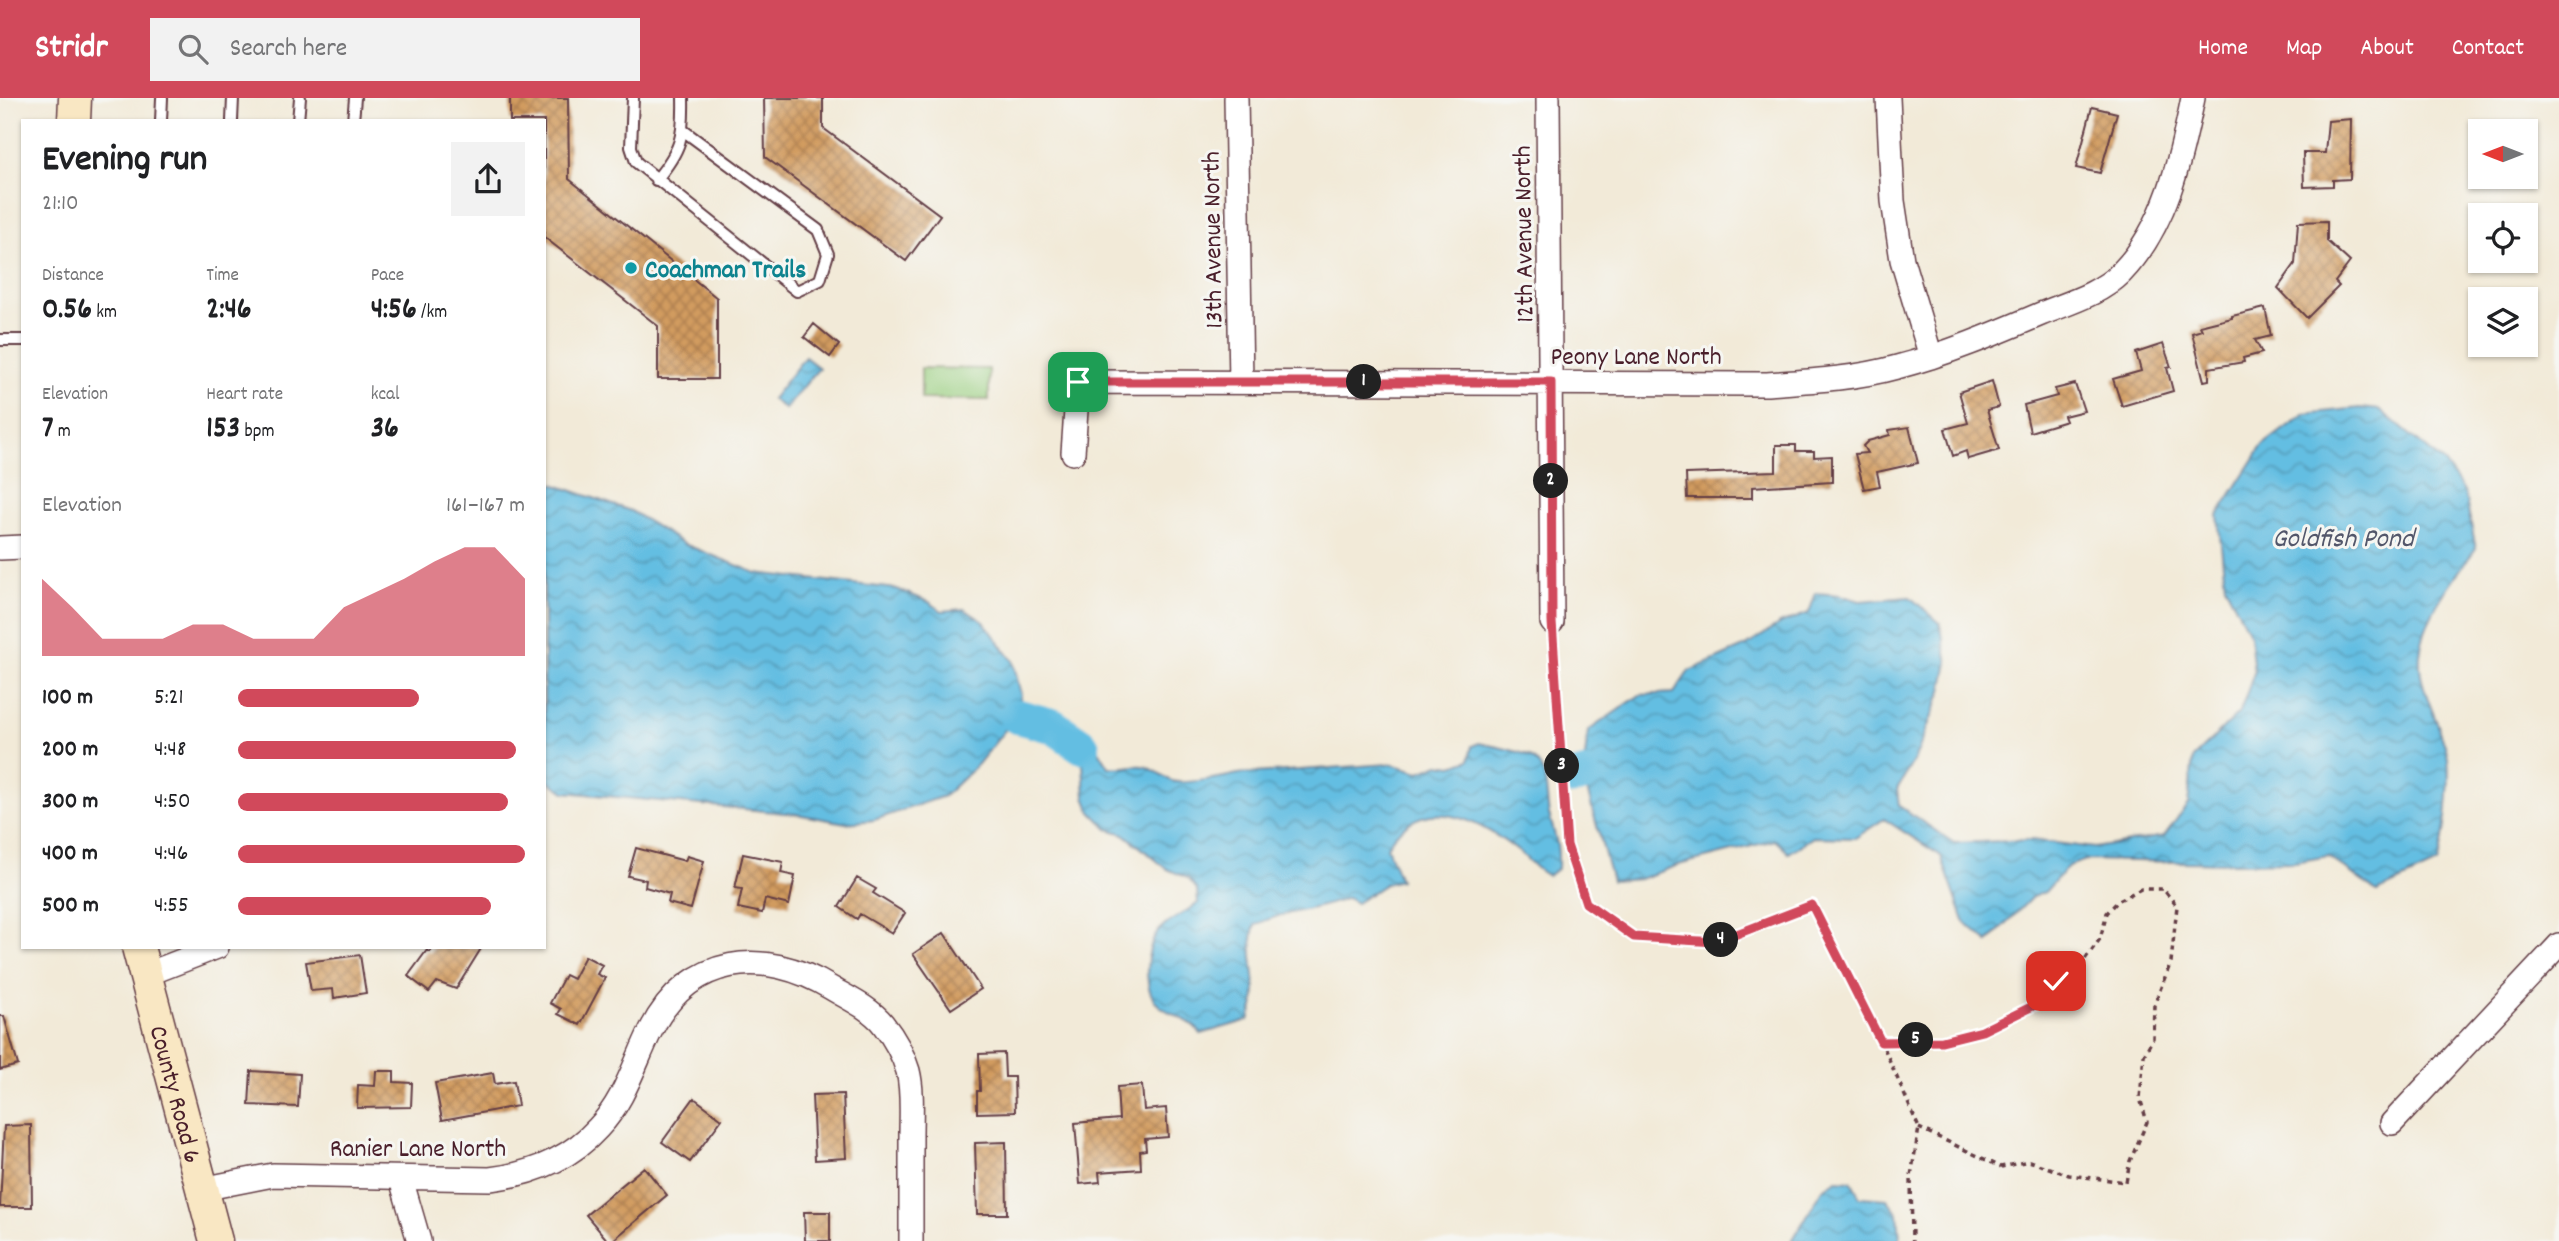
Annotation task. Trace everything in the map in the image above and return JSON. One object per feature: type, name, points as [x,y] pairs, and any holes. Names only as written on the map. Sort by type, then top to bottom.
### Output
[{"type":"main road","points":[[74,119],[75,98]]},
{"type":"main road","name":"County Road 6","points":[[142,961],[216,1241]]},
{"type":"street","name":"13th Avenue North","points":[[1236,98],[1241,382]]},
{"type":"street","name":"12th Avenue North","points":[[1548,98],[1552,622]]},
{"type":"street","points":[[1888,98],[1893,201],[1900,248],[1931,357]]},
{"type":"street","name":"Peony Lane North","points":[[1073,453],[1078,382],[1765,384],[1831,380],[1895,368],[1931,357],[2099,290],[2120,274],[2139,251],[2179,167],[2193,98]]},
{"type":"street","points":[[0,548],[21,548]]},
{"type":"street","points":[[2392,1123],[2559,945]]},
{"type":"street","points":[[142,961],[206,949]]},
{"type":"street","name":"Ranier Lane North","points":[[202,1189],[273,1175],[490,1179],[518,1175],[552,1164],[579,1147],[600,1127],[634,1072],[651,1030],[667,1005],[682,991],[716,970],[746,962],[776,964],[805,972],[859,1005],[881,1022],[898,1046],[908,1072],[911,1101],[911,1241]]},
{"type":"street","points":[[401,1179],[419,1241]]},
{"type":"lane","points":[[161,119],[162,98]]},
{"type":"lane","points":[[232,119],[233,98]]},
{"type":"lane","points":[[298,119],[300,98]]},
{"type":"lane","points":[[353,119],[355,98]]},
{"type":"lane","points":[[633,98],[631,147],[636,162],[797,291],[820,280],[828,254],[818,230],[684,131]]},
{"type":"lane","points":[[656,180],[675,157],[684,131],[683,98]]},
{"type":"lane","points":[[0,340],[21,340]]},
{"type":"path","points":[[1552,622],[1567,845],[1586,903],[1634,937],[1716,942],[1812,905],[1881,1042],[1919,1128],[1911,1176],[1912,1241]]},
{"type":"path","points":[[1881,1042],[1942,1041],[1982,1031],[2037,1004],[2056,981],[2082,963],[2099,939],[2107,913],[2119,900],[2141,889],[2163,889],[2177,905],[2171,962],[2154,1004],[2153,1038],[2144,1055],[2140,1098],[2147,1122],[2130,1161],[2126,1182],[2069,1175],[2029,1161],[2001,1167],[1919,1128]]},
{"type":"green space","points":[[921,368],[989,369],[989,400],[921,399]]},
{"type":"water","points":[[805,357],[819,368],[785,409],[772,399]]},
{"type":"water","name":"Goldfish Pond","points":[[2360,408],[2380,410],[2444,463],[2464,491],[2476,548],[2433,611],[2420,655],[2422,679],[2444,741],[2448,763],[2447,808],[2437,864],[2377,892],[2328,856],[2295,862],[2086,860],[2068,866],[2045,892],[2032,897],[1988,942],[1964,921],[1941,856],[1884,819],[1855,838],[1813,837],[1789,853],[1775,840],[1678,865],[1640,879],[1612,881],[1583,775],[1588,731],[1640,695],[1674,693],[1689,671],[1746,646],[1780,624],[1809,613],[1816,593],[1840,595],[1860,601],[1910,597],[1940,623],[1948,663],[1942,691],[1915,758],[1897,789],[1899,806],[1954,843],[2031,840],[2095,848],[2164,836],[2188,804],[2193,758],[2240,712],[2254,673],[2250,635],[2225,585],[2218,515],[2263,445],[2304,414]]},
{"type":"water","points":[[546,482],[631,511],[684,544],[756,573],[897,589],[929,602],[942,611],[964,609],[984,622],[1013,661],[1021,695],[1016,716],[978,764],[944,796],[874,820],[846,823],[796,814],[565,792],[546,779]]},
{"type":"water","points":[[1089,743],[1100,752],[1109,767],[1146,767],[1177,782],[1238,774],[1390,764],[1420,772],[1439,764],[1453,766],[1469,760],[1472,746],[1479,743],[1515,751],[1528,755],[1542,770],[1557,846],[1558,868],[1548,876],[1503,840],[1468,821],[1433,815],[1417,819],[1401,829],[1387,847],[1400,880],[1385,884],[1356,903],[1347,898],[1278,916],[1255,925],[1252,948],[1255,995],[1249,1020],[1201,1034],[1193,1025],[1161,1007],[1155,1000],[1147,971],[1153,940],[1165,925],[1198,903],[1197,889],[1188,878],[1167,869],[1124,834],[1108,829],[1091,812],[1085,797],[1082,746]]},
{"type":"water","points":[[1837,1180],[1851,1181],[1860,1197],[1887,1199],[1898,1213],[1900,1241],[1792,1241],[1823,1189]]},
{"type":"building","name":"Coachman Trails","points":[[510,98],[568,98],[569,179],[717,298],[717,379],[658,379],[658,326],[546,239],[546,119],[510,119]]},
{"type":"building","name":"Coachman Trails","points":[[764,98],[823,98],[823,128],[940,215],[906,261],[765,157]]},
{"type":"building","points":[[2092,107],[2117,113],[2100,173],[2076,168]]},
{"type":"building","points":[[2351,119],[2350,179],[2333,180],[2333,186],[2304,187],[2303,153],[2325,153],[2328,121]]},
{"type":"building","points":[[2327,221],[2327,241],[2350,262],[2335,282],[2339,286],[2307,318],[2278,288],[2295,264],[2298,222]]},
{"type":"building","points":[[2265,308],[2271,336],[2255,340],[2262,353],[2243,358],[2244,362],[2209,368],[2209,380],[2204,381],[2192,333],[2202,330],[2200,326]]},
{"type":"building","points":[[814,324],[839,345],[830,357],[804,337]]},
{"type":"building","points":[[2163,344],[2171,367],[2167,368],[2173,391],[2122,406],[2113,379],[2141,371],[2136,353]]},
{"type":"building","points":[[1992,381],[1999,407],[1987,410],[1999,450],[1968,459],[1966,451],[1953,456],[1945,429],[1968,423],[1959,392]]},
{"type":"building","points":[[2075,384],[2084,411],[2064,416],[2066,421],[2030,432],[2024,405],[2057,396],[2055,389]]},
{"type":"building","points":[[1909,427],[1918,463],[1877,472],[1880,486],[1864,489],[1855,454],[1867,453],[1863,446],[1868,441],[1890,435],[1889,430]]},
{"type":"building","points":[[1776,445],[1796,445],[1796,451],[1814,451],[1814,457],[1832,456],[1832,482],[1752,487],[1752,498],[1687,498],[1686,474],[1776,471]]},
{"type":"building","points":[[636,848],[685,861],[687,856],[704,861],[691,909],[668,903],[670,894],[645,887],[646,880],[628,876]]},
{"type":"building","points":[[743,854],[783,862],[781,873],[795,876],[789,905],[765,899],[762,913],[738,908],[742,889],[735,888]]},
{"type":"building","points":[[857,878],[876,889],[873,893],[905,913],[892,933],[860,914],[857,919],[839,907]]},
{"type":"building","points":[[944,933],[981,989],[951,1009],[913,954]]},
{"type":"building","points":[[432,949],[481,949],[456,989],[437,982],[429,992],[408,976],[427,950],[430,952]]},
{"type":"building","points":[[360,955],[366,993],[334,998],[333,989],[311,991],[306,962]]},
{"type":"building","points":[[585,956],[602,965],[597,974],[605,978],[580,1025],[558,1014],[561,1009],[550,1003],[565,975],[573,979]]},
{"type":"building","points":[[0,1016],[4,1016],[18,1065],[0,1070]]},
{"type":"building","points":[[1004,1053],[1005,1077],[1014,1077],[1015,1112],[977,1113],[977,1091],[980,1091],[979,1054]]},
{"type":"building","points":[[251,1071],[300,1074],[298,1107],[249,1105]]},
{"type":"building","points":[[376,1071],[394,1071],[394,1082],[412,1083],[411,1107],[357,1108],[358,1085],[375,1086]]},
{"type":"building","points":[[493,1073],[495,1084],[514,1081],[518,1106],[442,1120],[435,1083]]},
{"type":"building","points":[[1142,1085],[1144,1110],[1166,1108],[1168,1137],[1145,1139],[1146,1150],[1140,1151],[1141,1169],[1099,1172],[1100,1182],[1080,1184],[1075,1123],[1119,1119],[1117,1087]]},
{"type":"building","points":[[843,1094],[846,1158],[815,1160],[812,1095]]},
{"type":"building","points":[[694,1098],[722,1119],[690,1162],[662,1142]]},
{"type":"building","points":[[31,1125],[32,1207],[0,1207],[4,1126]]},
{"type":"building","points":[[1006,1142],[1007,1214],[977,1214],[975,1143]]},
{"type":"building","points":[[644,1167],[667,1195],[612,1241],[608,1241],[586,1215]]},
{"type":"building","points":[[804,1212],[830,1212],[830,1241],[805,1241]]},
{"type":"waterway","points":[[1016,716],[1053,726],[1082,746]]},
{"type":"waterway","points":[[1571,778],[1583,775]]},
{"type":"place","name":"Coachman Trails","points":[[631,268]]},
{"type":"route","points":[[1078,382],[1551,382],[1552,622],[1567,845],[1586,903],[1634,937],[1716,942],[1812,905],[1881,1042],[1942,1041],[1982,1031],[2037,1004],[2056,981]]}]
